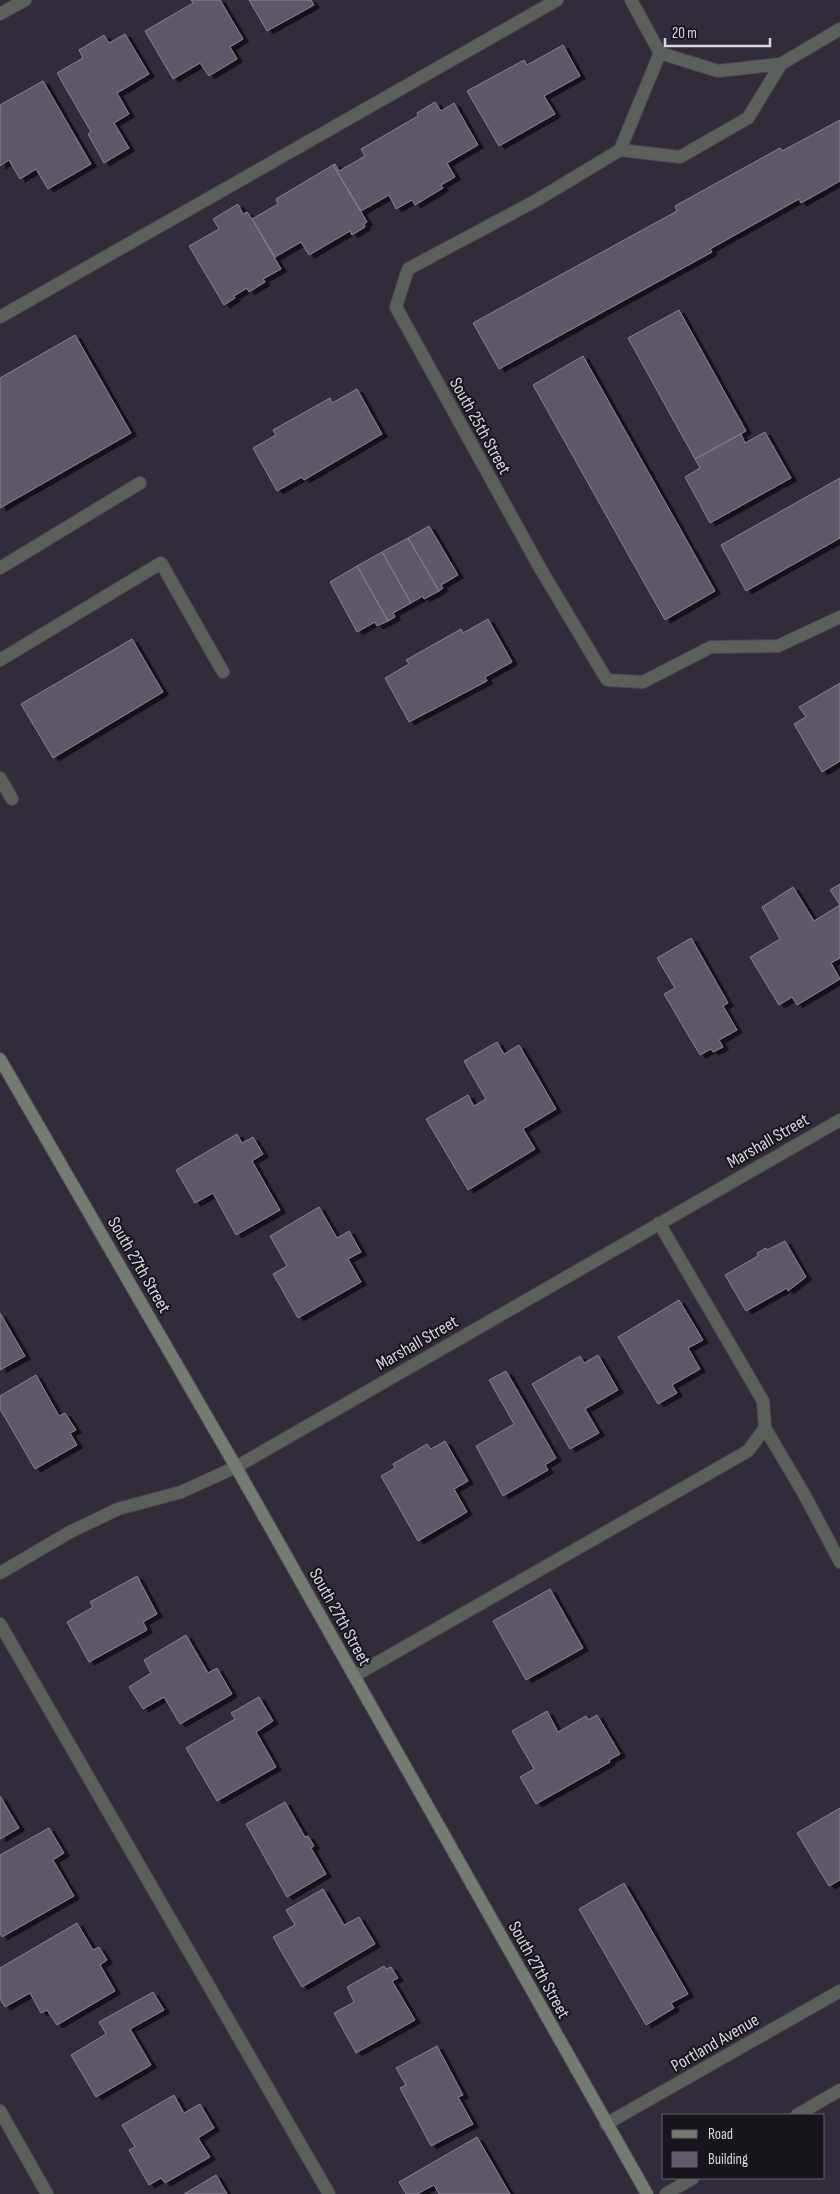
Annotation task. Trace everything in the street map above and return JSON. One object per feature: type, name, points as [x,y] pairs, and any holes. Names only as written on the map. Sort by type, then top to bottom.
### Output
[{"type":"main road","name":"South 27th Street","points":[[0,1059],[236,1467],[647,2194]]},
{"type":"street","points":[[0,14],[25,0]]},
{"type":"street","points":[[0,317],[557,0]]},
{"type":"street","points":[[631,0],[660,53],[718,71],[781,64],[840,29]]},
{"type":"street","points":[[660,53],[620,150],[680,157],[748,118],[781,64]]},
{"type":"street","name":"South 25th Street","points":[[620,150],[537,200],[408,269],[396,307],[540,568],[607,680],[643,682],[711,647],[778,646],[840,617]]},
{"type":"street","points":[[0,568],[140,483]]},
{"type":"street","points":[[0,660],[161,563],[223,672]]},
{"type":"street","points":[[0,778],[12,799]]},
{"type":"street","name":"Marshall Street","points":[[0,1573],[70,1532],[118,1509],[181,1492],[236,1467],[840,1120]]},
{"type":"street","points":[[659,1224],[763,1401],[765,1428],[840,1562]]},
{"type":"street","points":[[354,1676],[748,1451],[765,1428]]},
{"type":"street","points":[[0,1624],[329,2194]]},
{"type":"street","name":"Portland Avenue","points":[[606,2124],[840,1991]]},
{"type":"street","points":[[799,2114],[840,2090]]},
{"type":"street","points":[[0,2111],[47,2194]]},
{"type":"street","points":[[666,2194],[691,2179]]},
{"type":"building","points":[[191,0],[220,0],[243,39],[230,47],[237,59],[209,76],[200,63],[173,79],[145,31],[193,3]]},
{"type":"building","points":[[249,0],[311,0],[314,5],[267,31]]},
{"type":"building","points":[[125,34],[149,74],[117,93],[129,114],[114,123],[129,148],[104,163],[88,134],[91,132],[57,73],[83,58],[79,50],[104,35],[109,43]]},
{"type":"building","points":[[563,45],[580,76],[544,96],[555,114],[499,146],[467,91],[524,60],[527,65]]},
{"type":"building","points":[[43,81],[91,164],[48,189],[36,169],[20,179],[9,160],[0,166],[0,105]]},
{"type":"building","points":[[435,102],[441,111],[454,103],[478,145],[447,163],[455,177],[441,185],[443,188],[415,205],[412,200],[396,209],[389,195],[361,211],[333,165],[335,164],[339,171],[365,156],[361,149],[418,116],[417,113]]},
{"type":"building","points":[[840,120],[840,181],[801,203],[799,199],[710,249],[712,252],[499,369],[473,323],[677,211],[675,206],[780,148],[782,151]]},
{"type":"building","points":[[333,165],[367,222],[364,224],[365,227],[352,235],[350,231],[309,255],[301,242],[275,257],[252,219],[278,204],[276,199]]},
{"type":"building","points":[[238,204],[243,214],[247,212],[252,219],[281,269],[263,279],[265,282],[249,292],[247,288],[224,305],[189,246],[219,229],[213,219]]},
{"type":"building","points":[[679,310],[746,431],[695,459],[628,338]]},
{"type":"building","points":[[75,335],[131,433],[0,508],[0,378]]},
{"type":"building","points":[[583,356],[715,591],[665,620],[533,385]]},
{"type":"building","points":[[357,389],[382,434],[304,480],[302,477],[277,491],[253,448],[276,435],[273,430],[330,398],[332,403]]},
{"type":"building","points":[[765,432],[791,478],[710,523],[685,477],[700,468],[695,459],[741,434],[745,443]]},
{"type":"building","points":[[840,478],[840,538],[746,591],[721,545]]},
{"type":"building","points":[[429,526],[458,575],[441,585],[443,588],[439,591],[408,538]]},
{"type":"building","points":[[408,538],[439,591],[424,599],[423,596],[411,603],[382,552]]},
{"type":"building","points":[[382,552],[411,603],[393,613],[395,617],[388,621],[357,566]]},
{"type":"building","points":[[357,566],[388,621],[377,626],[375,622],[357,632],[330,582]]},
{"type":"building","points":[[488,619],[512,662],[485,677],[487,681],[409,722],[385,678],[409,664],[406,660],[461,629],[463,633]]},
{"type":"building","points":[[132,639],[163,692],[53,758],[21,704]]},
{"type":"building","points":[[840,683],[840,761],[822,772],[794,724],[806,717],[799,707]]},
{"type":"building","points":[[840,884],[840,905],[830,890]]},
{"type":"building","points":[[793,887],[814,921],[840,905],[840,958],[831,963],[840,979],[797,1005],[792,997],[779,1005],[750,957],[780,939],[762,907]]},
{"type":"building","points":[[691,938],[728,1003],[723,1006],[737,1030],[719,1040],[723,1047],[713,1052],[711,1049],[700,1055],[664,994],[675,988],[657,958]]},
{"type":"building","points":[[497,1042],[504,1054],[519,1045],[556,1109],[523,1129],[535,1149],[468,1190],[426,1119],[468,1095],[474,1106],[486,1099],[464,1061]]},
{"type":"building","points":[[237,1134],[242,1143],[253,1137],[263,1154],[252,1161],[280,1210],[236,1235],[213,1193],[195,1203],[176,1170]]},
{"type":"building","points":[[319,1207],[337,1238],[349,1231],[361,1252],[348,1259],[361,1282],[298,1318],[273,1274],[287,1266],[270,1236]]},
{"type":"building","points":[[785,1241],[806,1277],[788,1291],[787,1288],[746,1311],[725,1275],[758,1256],[757,1253]]},
{"type":"building","points":[[679,1300],[703,1340],[688,1348],[700,1369],[672,1385],[677,1393],[658,1404],[618,1337]]},
{"type":"building","points":[[0,1313],[25,1356],[0,1370]]},
{"type":"building","points":[[598,1355],[618,1390],[585,1409],[599,1433],[570,1449],[532,1384],[580,1356],[584,1363]]},
{"type":"building","points":[[506,1371],[556,1458],[545,1465],[548,1470],[503,1496],[476,1446],[514,1424],[489,1380]]},
{"type":"building","points":[[36,1375],[59,1416],[65,1413],[76,1430],[70,1433],[77,1445],[35,1469],[0,1409],[0,1396]]},
{"type":"building","points":[[445,1441],[468,1481],[454,1489],[467,1512],[418,1541],[381,1476],[395,1468],[393,1464],[427,1444],[431,1449]]},
{"type":"building","points":[[137,1576],[157,1614],[143,1622],[147,1630],[89,1662],[67,1622],[93,1607],[90,1602]]},
{"type":"building","points":[[550,1589],[583,1648],[526,1680],[493,1621]]},
{"type":"building","points":[[186,1635],[208,1673],[217,1668],[232,1694],[180,1724],[164,1697],[143,1709],[129,1687],[151,1673],[144,1660]]},
{"type":"building","points":[[259,1697],[273,1721],[256,1732],[276,1767],[217,1801],[186,1748],[235,1719],[231,1713]]},
{"type":"building","points":[[547,1711],[558,1732],[586,1716],[588,1720],[597,1715],[620,1754],[609,1760],[610,1762],[536,1804],[520,1777],[534,1769],[512,1731]]},
{"type":"building","points":[[0,1796],[19,1828],[0,1839]]},
{"type":"building","points":[[285,1802],[305,1837],[308,1836],[314,1846],[311,1848],[326,1874],[287,1897],[246,1824]]},
{"type":"building","points":[[840,1808],[840,1880],[829,1886],[797,1833]]},
{"type":"building","points":[[49,1828],[64,1853],[53,1860],[74,1896],[2,1937],[0,1933],[0,1855]]},
{"type":"building","points":[[624,1883],[688,1994],[671,2003],[674,2008],[646,2025],[579,1909]]},
{"type":"building","points":[[323,1889],[344,1925],[359,1917],[375,1944],[302,1987],[273,1937],[295,1925],[286,1910]]},
{"type":"building","points":[[77,1923],[93,1950],[99,1947],[107,1960],[100,1965],[115,1991],[57,2025],[47,2010],[41,2013],[30,1993],[5,2007],[0,1999],[0,1968]]},
{"type":"building","points":[[384,1966],[386,1969],[391,1967],[398,1978],[392,1981],[415,2020],[356,2053],[334,2013],[354,2002],[347,1987]]},
{"type":"building","points":[[153,1992],[164,2010],[130,2029],[151,2065],[96,2097],[71,2055],[106,2034],[99,2022]]},
{"type":"building","points":[[437,2046],[463,2095],[458,2097],[473,2124],[431,2146],[400,2088],[406,2085],[396,2068]]},
{"type":"building","points":[[174,2095],[184,2113],[200,2104],[214,2128],[198,2138],[210,2157],[165,2183],[161,2178],[149,2185],[129,2150],[135,2147],[122,2125]]},
{"type":"building","points":[[477,2137],[510,2194],[439,2194],[434,2185],[417,2194],[406,2194],[399,2182]]},
{"type":"building","points":[[216,2175],[227,2194],[184,2194]]}]
